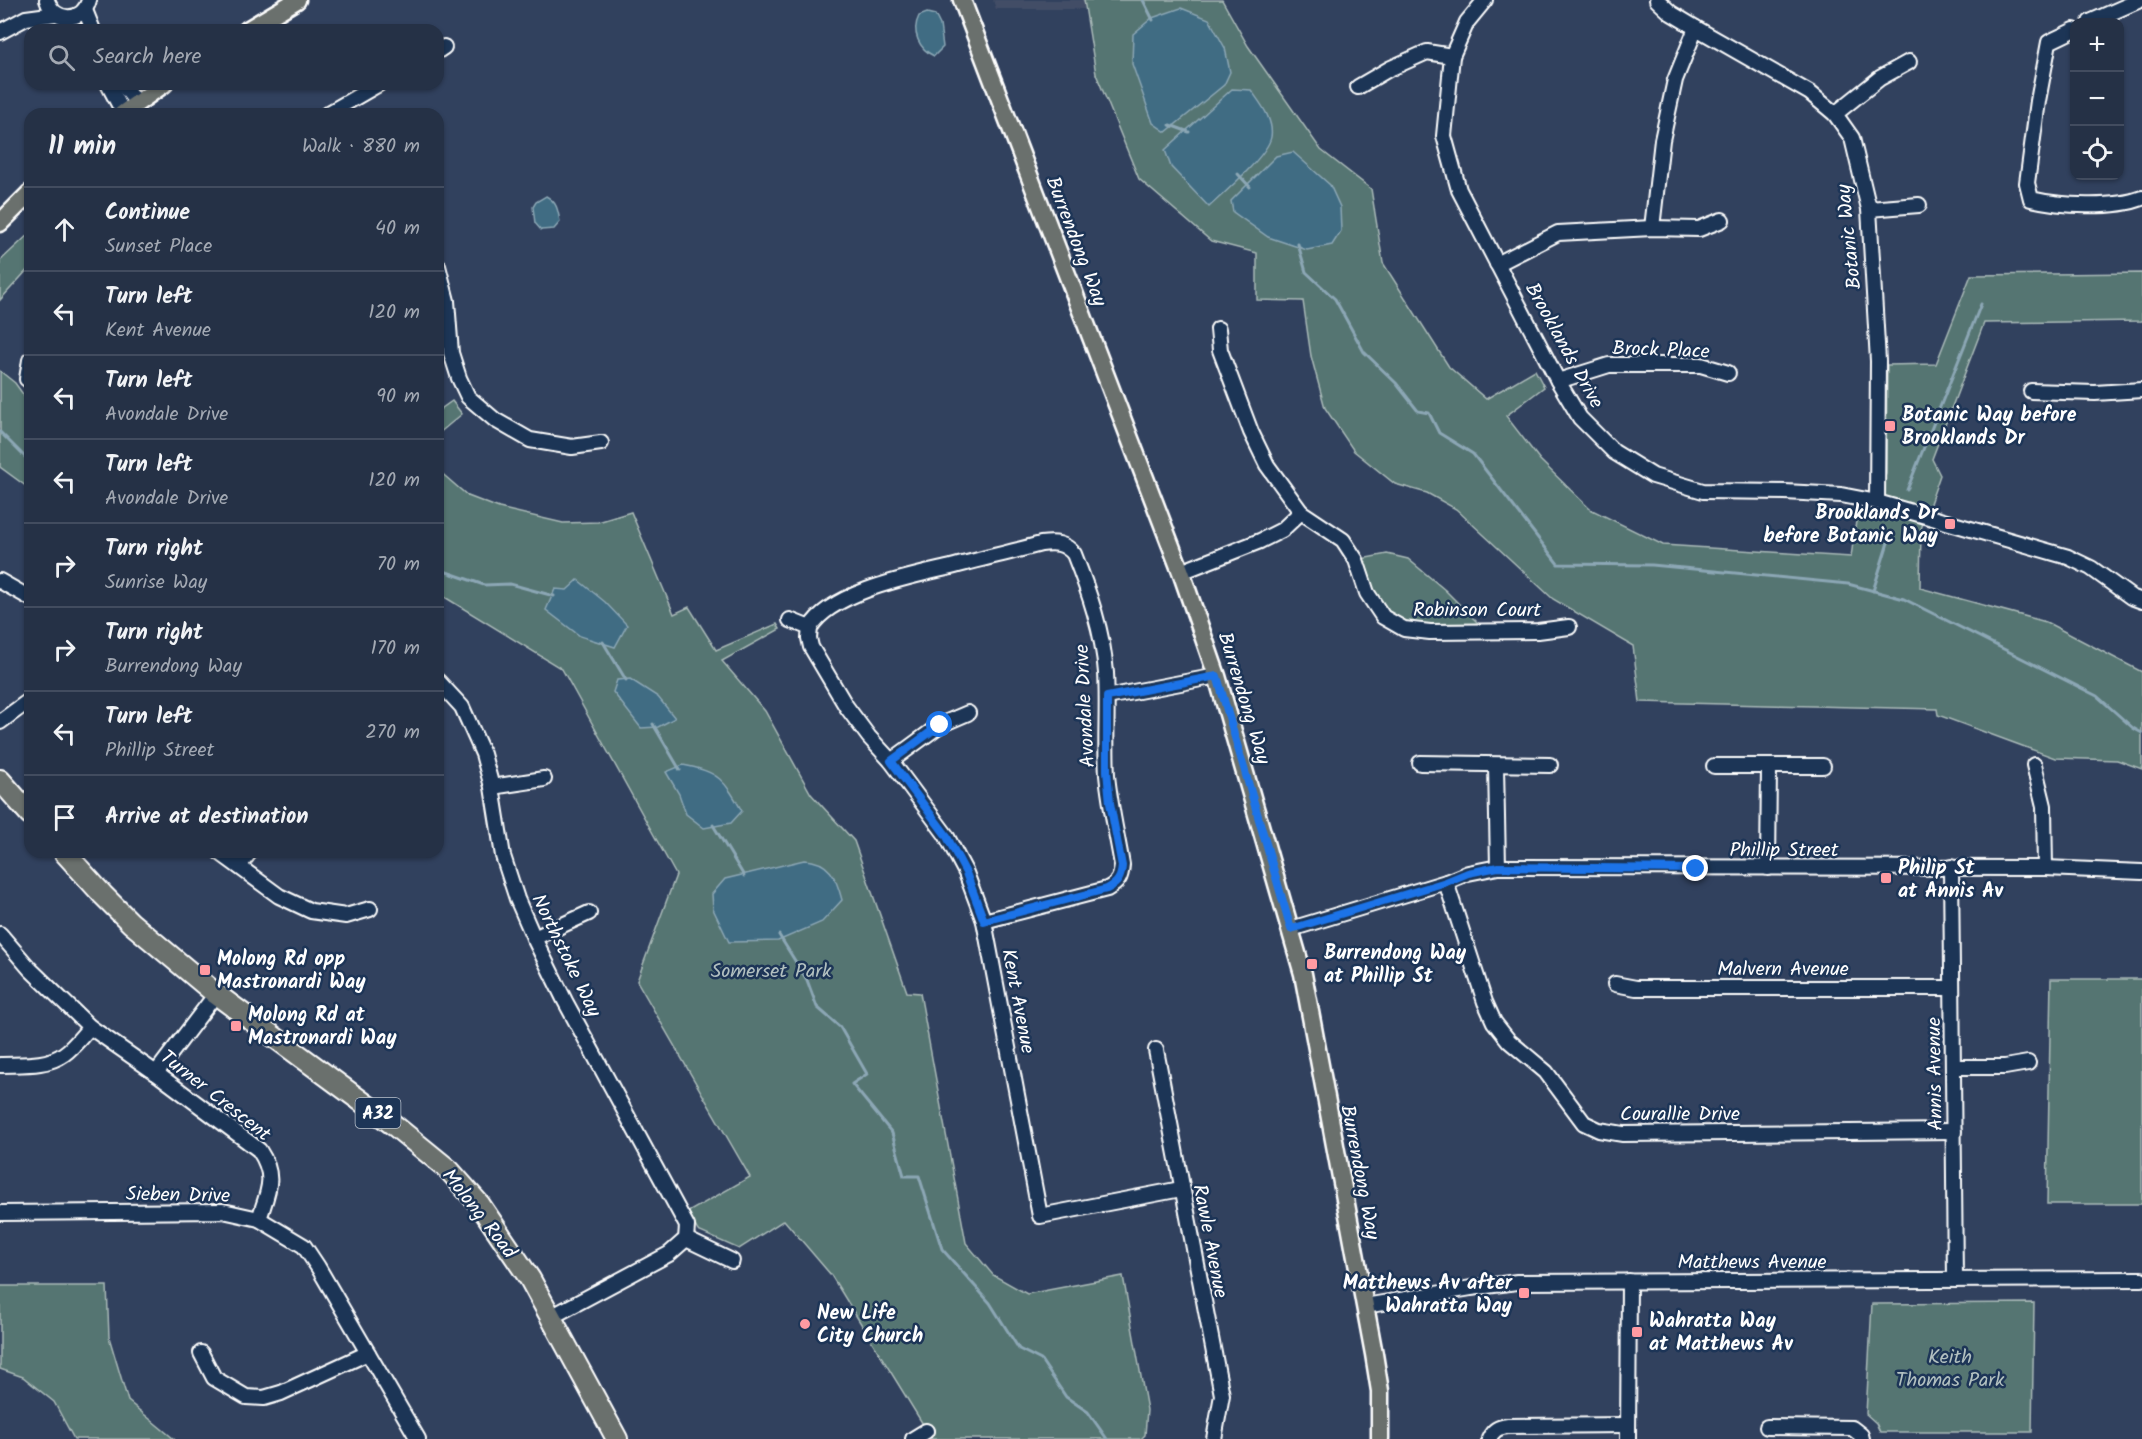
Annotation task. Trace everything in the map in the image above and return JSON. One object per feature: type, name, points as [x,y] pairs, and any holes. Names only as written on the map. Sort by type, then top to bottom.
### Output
[{"type":"highway","points":[[0,780],[24,806]]},
{"type":"highway","name":"Molong Road","points":[[69,858],[131,923],[216,994],[395,1125],[449,1170],[480,1205],[506,1241],[551,1317],[617,1439]]},
{"type":"main road","points":[[257,24],[297,0]]},
{"type":"main road","name":"Burrendong Way","points":[[962,0],[1181,572],[1217,676],[1291,929],[1303,974],[1380,1390],[1380,1439]]},
{"type":"main road","points":[[131,108],[156,90]]},
{"type":"main road","points":[[0,223],[24,199]]},
{"type":"street","points":[[0,32],[26,18],[46,0],[51,9],[69,24]]},
{"type":"street","name":"Brooklands Drive","points":[[1485,0],[1467,22],[1452,56],[1444,136],[1459,190],[1558,381],[1580,418],[1614,452],[1653,476],[1703,491],[1841,495],[1877,502],[2068,557],[2091,568],[2130,597],[2142,602]]},
{"type":"street","name":"Botanic Way","points":[[1658,0],[1671,13],[1810,93],[1835,114],[1852,138],[1869,209],[1878,361],[1877,502]]},
{"type":"street","points":[[2099,18],[2140,0]]},
{"type":"street","points":[[26,18],[60,16],[72,18],[87,5],[92,24]]},
{"type":"street","points":[[1652,228],[1662,140],[1675,80],[1696,28]]},
{"type":"street","points":[[2070,32],[2049,42],[2027,183],[2031,200],[2055,205],[2129,203],[2142,198]]},
{"type":"street","points":[[1358,87],[1389,69],[1427,52],[1452,56]]},
{"type":"street","points":[[1835,114],[1880,78],[1909,62]]},
{"type":"street","points":[[112,90],[125,108]]},
{"type":"street","points":[[123,90],[126,108]]},
{"type":"street","points":[[337,108],[369,90]]},
{"type":"street","points":[[1869,209],[1919,205]]},
{"type":"street","points":[[1497,264],[1558,233],[1652,228],[1699,229],[1722,220]]},
{"type":"street","points":[[444,289],[451,354],[468,397],[495,420],[530,440],[572,447],[601,443]]},
{"type":"street","name":"Robinson Court","points":[[1218,329],[1220,350],[1251,432],[1267,465],[1301,512],[1342,540],[1356,560],[1367,593],[1383,617],[1404,629],[1430,633],[1538,631],[1569,627]]},
{"type":"street","name":"Brock Place","points":[[1558,381],[1609,365],[1701,365],[1728,373]]},
{"type":"street","points":[[2031,391],[2095,393],[2142,390]]},
{"type":"street","points":[[1181,572],[1260,541],[1282,530],[1301,512]]},
{"type":"street","name":"Avondale Drive","points":[[810,628],[814,621],[828,609],[879,586],[1041,544],[1060,544],[1069,548],[1074,554],[1095,612],[1104,662],[1110,803],[1122,866],[1121,876],[1117,884],[1107,889],[984,921]]},
{"type":"street","points":[[0,581],[24,595]]},
{"type":"street","points":[[790,620],[810,628]]},
{"type":"street","name":"Kent Avenue","points":[[810,628],[808,638],[812,647],[846,706],[869,737],[891,761],[946,835],[966,873],[984,921],[1040,1216],[1181,1189]]},
{"type":"street","points":[[1107,697],[1217,676]]},
{"type":"street","name":"Northstoke Way","points":[[444,688],[462,707],[483,754],[492,787],[503,856],[517,899],[534,938],[685,1223],[686,1239]]},
{"type":"street","points":[[0,722],[24,704]]},
{"type":"street","points":[[891,761],[940,725],[968,713]]},
{"type":"street","points":[[1420,764],[1550,765]]},
{"type":"street","points":[[2034,765],[2044,806],[2045,868]]},
{"type":"street","points":[[1496,766],[1498,867]]},
{"type":"street","points":[[1714,766],[1823,766]]},
{"type":"street","points":[[1768,868],[1769,767]]},
{"type":"street","points":[[492,787],[544,779]]},
{"type":"street","points":[[228,858],[279,896],[311,911],[346,916],[370,909]]},
{"type":"street","points":[[239,866],[245,858]]},
{"type":"street","name":"Phillip Street","points":[[1291,929],[1446,882],[1468,873],[1498,867],[1951,867],[2142,872]]},
{"type":"street","name":"Annis Avenue","points":[[1951,867],[1955,1280]]},
{"type":"street","name":"Courallie Drive","points":[[1446,882],[1485,1002],[1494,1022],[1509,1041],[1546,1072],[1584,1123],[1599,1130],[1623,1134],[1954,1131]]},
{"type":"street","points":[[534,938],[589,913]]},
{"type":"street","name":"Turner Crescent","points":[[0,934],[30,969],[90,1027],[156,1072],[259,1150],[268,1164],[271,1184],[259,1219]]},
{"type":"street","name":"Malvern Avenue","points":[[1615,984],[1636,988],[1952,988]]},
{"type":"street","points":[[156,1072],[216,994]]},
{"type":"street","points":[[0,1065],[50,1061],[64,1054],[90,1027]]},
{"type":"street","name":"Rawle Avenue","points":[[1156,1050],[1222,1395],[1214,1439]]},
{"type":"street","points":[[1953,1067],[2005,1067],[2028,1063]]},
{"type":"street","name":"Sieben Drive","points":[[0,1213],[223,1211],[259,1219],[303,1246],[418,1439]]},
{"type":"street","points":[[551,1317],[669,1254],[686,1239],[732,1261]]},
{"type":"street","name":"Matthews Avenue","points":[[1365,1306],[1495,1284],[1629,1281],[2142,1279]]},
{"type":"street","points":[[1489,1439],[1492,1432],[1499,1427],[1508,1426],[1628,1432],[1629,1281]]},
{"type":"street","points":[[201,1353],[214,1378],[246,1397],[264,1398],[281,1393],[368,1353]]},
{"type":"street","points":[[1767,1427],[1852,1428],[1861,1435],[1862,1439]]},
{"type":"street","points":[[913,1439],[926,1431]]},
{"type":"shaded area","points":[[993,0],[1084,0],[1084,9],[996,9]]},
{"type":"shaded area","points":[[1181,8],[1209,19],[1225,48],[1230,72],[1224,85],[1166,132],[1153,123],[1132,64],[1133,34],[1152,18]]},
{"type":"shaded area","points":[[927,13],[935,15],[940,25],[943,47],[934,56],[924,49],[916,34],[919,16]]},
{"type":"shaded area","points":[[1232,89],[1251,90],[1268,118],[1271,137],[1262,154],[1209,207],[1171,167],[1165,150]]},
{"type":"shaded area","points":[[1293,152],[1330,185],[1340,207],[1341,231],[1332,245],[1307,250],[1268,237],[1233,212],[1231,201],[1276,156]]},
{"type":"shaded area","points":[[546,196],[555,204],[560,222],[554,229],[541,230],[535,223],[533,207],[536,202]]},
{"type":"shaded area","points":[[578,580],[605,602],[627,625],[615,647],[580,636],[546,610],[555,589],[567,590]]},
{"type":"shaded area","points":[[630,679],[658,697],[675,718],[658,727],[641,728],[613,692],[617,680]]},
{"type":"shaded area","points":[[683,765],[713,774],[731,792],[742,811],[731,823],[704,828],[686,814],[679,794],[666,772]]},
{"type":"shaded area","points":[[804,860],[820,863],[826,867],[840,892],[842,900],[822,922],[778,941],[729,942],[713,909],[712,894],[725,879]]},
{"type":"green space","points":[[1084,0],[1222,0],[1248,46],[1321,150],[1371,189],[1383,263],[1449,367],[1486,399],[1535,370],[1544,387],[1506,416],[1540,460],[1590,509],[1663,545],[1851,557],[1857,514],[1877,502],[1886,474],[1887,365],[1936,364],[1971,275],[2142,273],[2142,321],[1984,323],[1932,459],[1940,475],[1921,529],[1920,588],[2046,622],[2142,672],[2142,769],[2117,760],[2055,758],[1938,715],[1937,709],[1640,702],[1633,646],[1553,599],[1456,509],[1427,493],[1395,484],[1354,451],[1325,408],[1311,356],[1303,301],[1257,300],[1257,253],[1211,241],[1139,179],[1096,74]]},
{"type":"green space","points":[[24,239],[24,274],[0,300],[0,261]]},
{"type":"green space","points":[[0,371],[15,383],[24,396],[24,485],[0,467]]},
{"type":"green space","points":[[452,401],[462,414],[444,429],[444,407]]},
{"type":"green space","name":"Somerset Park","points":[[444,475],[468,496],[499,508],[563,523],[598,522],[631,512],[674,614],[689,607],[716,650],[777,624],[780,629],[722,661],[765,711],[811,794],[854,841],[907,992],[920,993],[966,1243],[993,1275],[1027,1294],[1123,1276],[1147,1410],[1145,1435],[1141,1439],[932,1439],[831,1275],[784,1220],[739,1249],[698,1231],[688,1212],[750,1177],[637,981],[676,875],[562,669],[444,597]]},
{"type":"green space","points":[[1387,554],[1408,559],[1445,590],[1487,632],[1430,632],[1383,617],[1356,560]]},
{"type":"green space","points":[[2051,979],[2142,979],[2142,1204],[2047,1204]]},
{"type":"green space","points":[[0,1286],[107,1286],[109,1337],[128,1401],[174,1439],[74,1439],[54,1402],[23,1377],[0,1369]]},
{"type":"green space","name":"Keith Thomas Park","points":[[2034,1303],[2032,1432],[1880,1432],[1876,1423],[1866,1414],[1872,1304]]},
{"type":"waterway","points":[[1143,0],[1153,20]]},
{"type":"waterway","points":[[1170,125],[1189,132]]},
{"type":"waterway","points":[[1238,174],[1250,187]]},
{"type":"waterway","points":[[1298,244],[1306,272],[1335,299],[1364,352],[1396,383],[1418,411],[1429,413],[1439,433],[1473,454],[1558,564],[1652,565],[1848,584],[1904,599],[2097,696],[2133,728],[2142,733]]},
{"type":"waterway","points":[[1907,490],[1981,304]]},
{"type":"waterway","points":[[0,432],[24,456]]},
{"type":"waterway","points":[[1873,591],[1890,536]]},
{"type":"waterway","points":[[444,571],[484,585],[510,584],[554,596]]},
{"type":"waterway","points":[[603,642],[626,680]]},
{"type":"waterway","points":[[653,724],[680,770]]},
{"type":"waterway","points":[[713,825],[744,876]]},
{"type":"waterway","points":[[779,935],[807,980],[817,1007],[840,1027],[867,1074],[852,1084],[892,1133],[904,1176],[919,1176],[942,1249],[990,1303],[1019,1349],[1041,1360],[1066,1397],[1088,1412],[1107,1439]]},
{"type":"place","name":"Botanic Way before Brooklands Dr","points":[[1890,426]]},
{"type":"place","name":"Brooklands Dr before Botanic Way","points":[[1950,524]]},
{"type":"place","name":"Philip St at Annis Av","points":[[1886,878]]},
{"type":"place","name":"Burrendong Way at Phillip St","points":[[1312,964]]},
{"type":"place","name":"Molong Rd opp Mastronardi Way","points":[[205,970]]},
{"type":"place","name":"Molong Rd at Mastronardi Way","points":[[236,1026]]},
{"type":"place","name":"Matthews Av after Wahratta Way","points":[[1524,1293]]},
{"type":"place","name":"New Life City Church","points":[[805,1324]]},
{"type":"place","name":"Wahratta Way at Matthews Av","points":[[1637,1332]]},
{"type":"route","points":[[940,725],[891,761],[946,835],[966,873],[984,921],[1107,889],[1117,884],[1122,866],[1110,803],[1107,771],[1107,697],[1217,676],[1291,929],[1446,882],[1468,873],[1498,867],[1696,869]]}]
